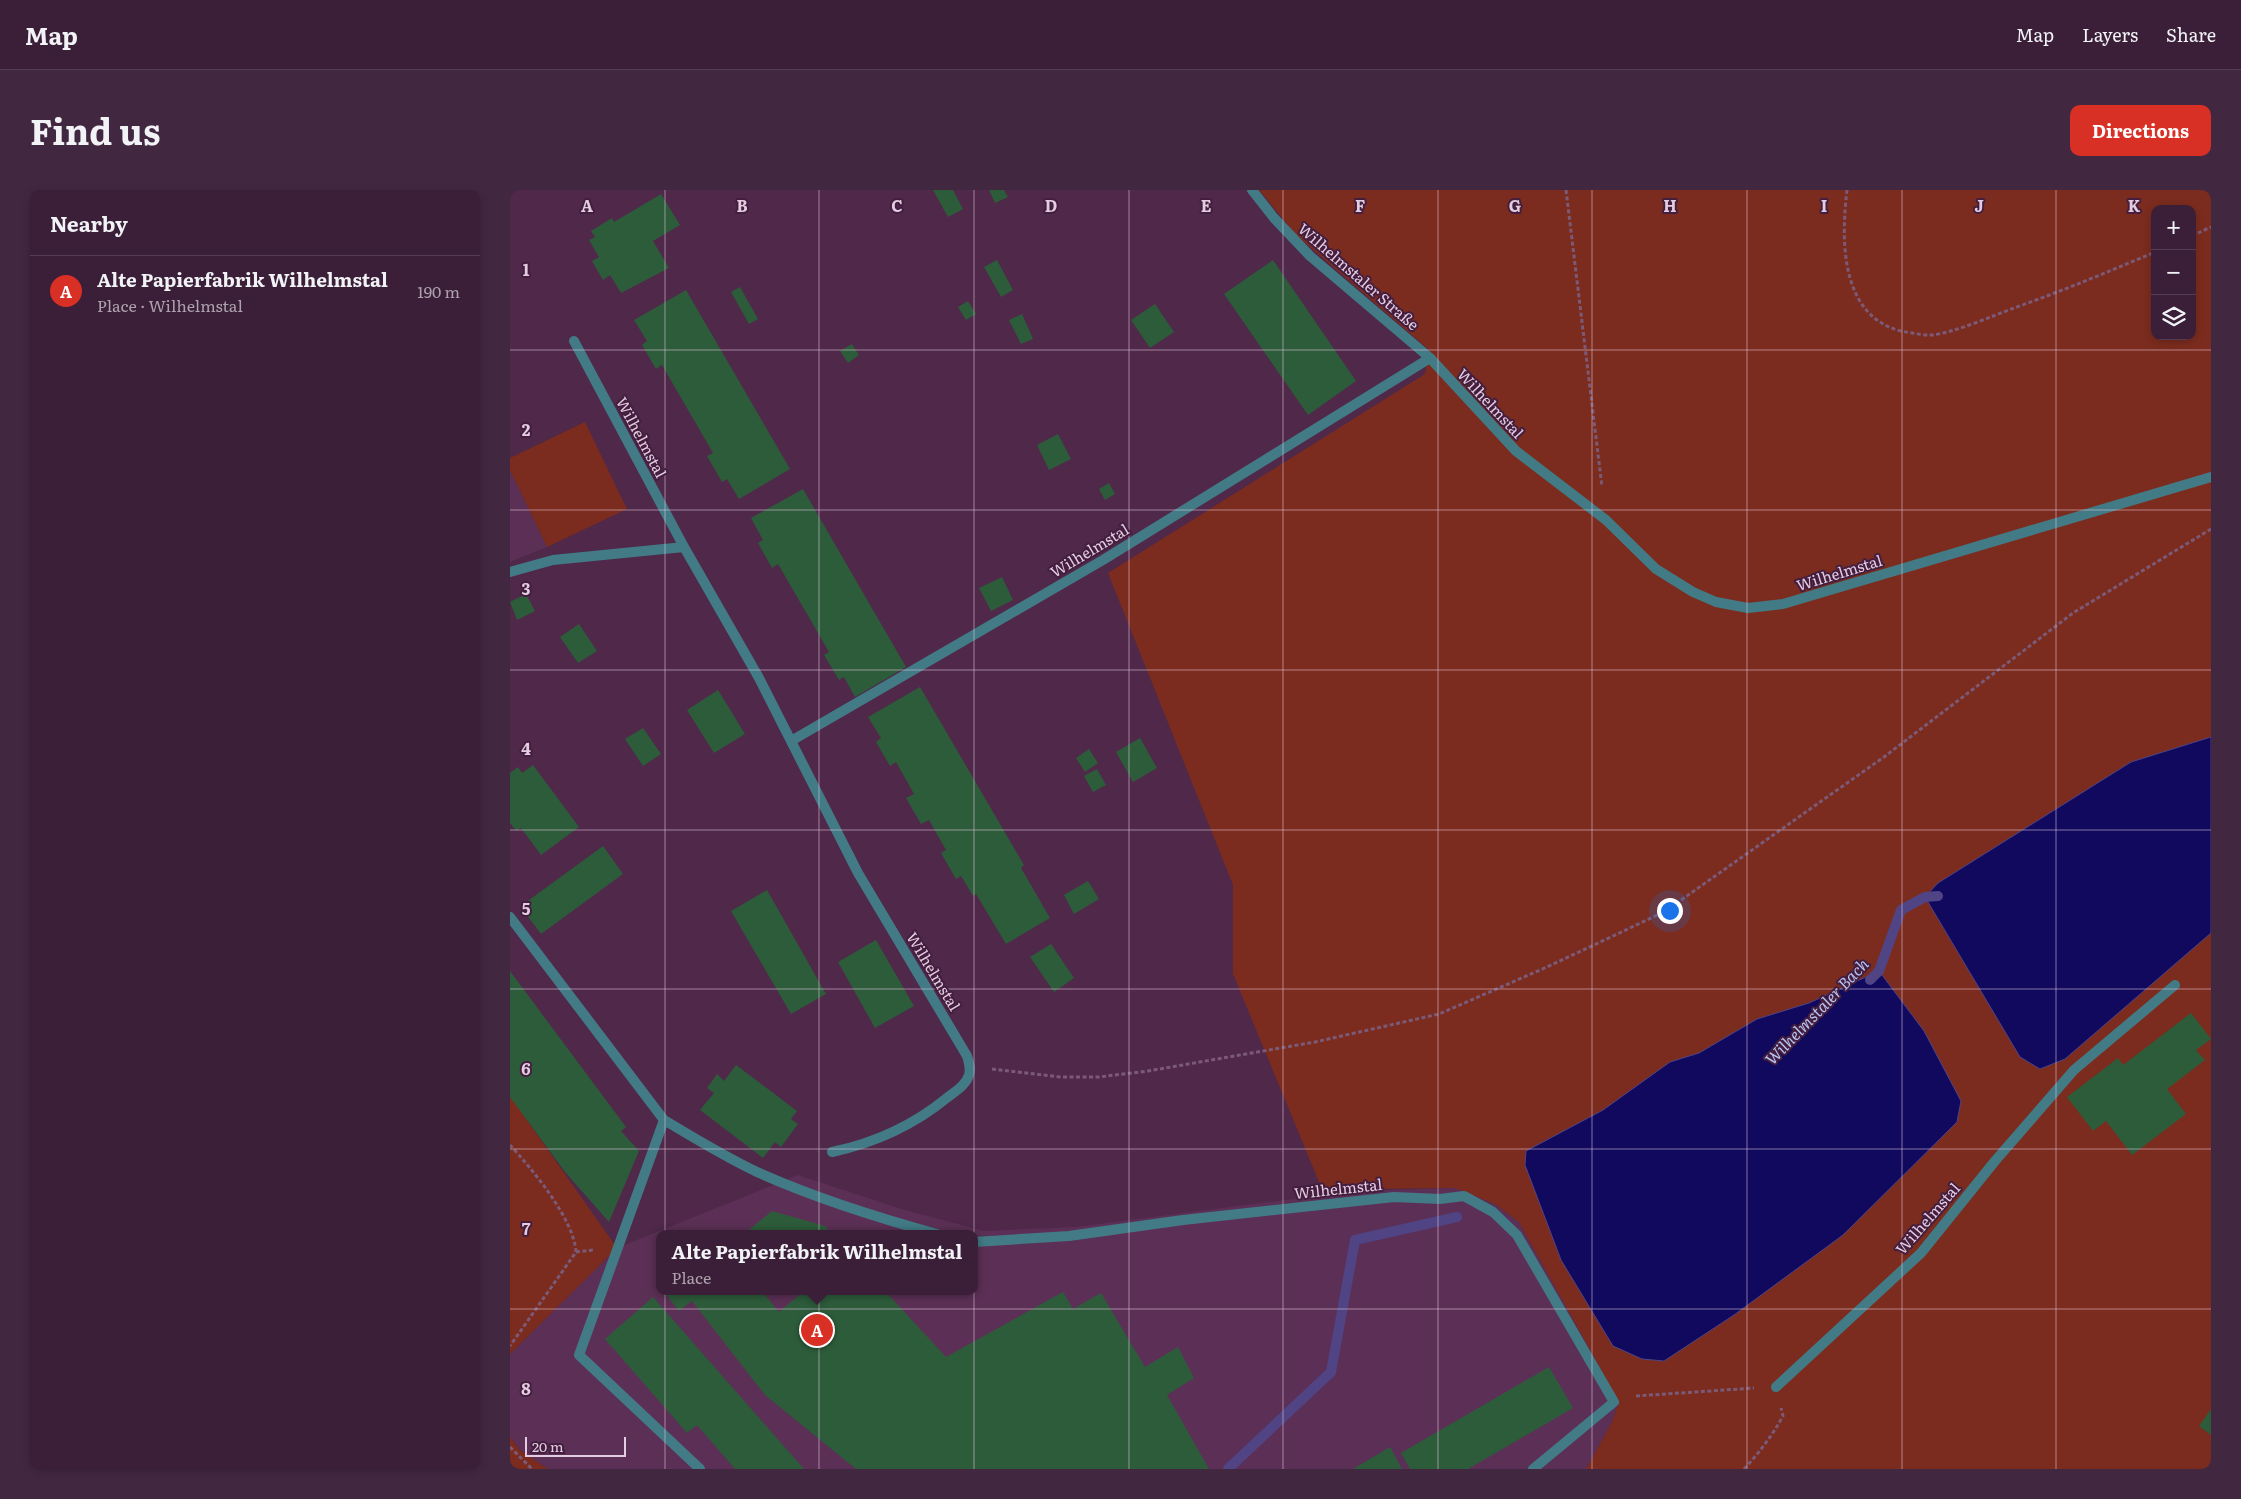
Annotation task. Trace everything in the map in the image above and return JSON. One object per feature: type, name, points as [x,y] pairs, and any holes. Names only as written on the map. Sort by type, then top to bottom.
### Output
[{"type":"street","name":"Wilhelmstaler Straße","points":[[1252,190],[1274,218],[1310,256],[1430,358]]},
{"type":"street","name":"Wilhelmstal","points":[[574,341],[684,547],[754,669],[858,873],[967,1056],[970,1068]]},
{"type":"street","name":"Wilhelmstal","points":[[791,741],[1103,560],[1430,358],[1516,451],[1606,520],[1656,569],[1680,585],[1716,602],[1737,608],[1753,608],[1796,600],[2107,506],[2211,477]]},
{"type":"street","points":[[510,572],[552,560],[684,547]]},
{"type":"street","points":[[510,917],[664,1120],[724,1155],[787,1185],[852,1210],[923,1230]]},
{"type":"street","name":"Wilhelmstal","points":[[1776,1387],[1921,1253],[1995,1161],[2074,1070],[2175,985]]},
{"type":"street","points":[[832,1152],[873,1141],[919,1118],[962,1086],[969,1075],[970,1068]]},
{"type":"street","points":[[664,1120],[579,1354],[700,1469]]},
{"type":"street","name":"Wilhelmstal","points":[[978,1242],[1068,1236],[1183,1220],[1394,1197],[1440,1199],[1464,1196],[1493,1212],[1517,1235],[1614,1402],[1533,1469]]},
{"type":"path","points":[[1566,190],[1606,520]]},
{"type":"path","points":[[1847,190],[1844,214],[1848,271],[1857,298],[1879,321],[1887,326],[1914,334],[1939,334],[1981,320],[2065,290],[2151,254]]},
{"type":"path","points":[[2196,234],[2211,228]]},
{"type":"path","points":[[970,1068],[991,1068],[1060,1078],[1099,1077],[1148,1071],[1315,1042],[1439,1014],[1664,912],[1884,757],[2072,614],[2211,529]]},
{"type":"path","points":[[510,1145],[549,1194],[574,1236],[576,1252],[510,1346]]},
{"type":"path","points":[[1606,1386],[1632,1396],[1776,1387],[1783,1416],[1756,1456],[1744,1469]]},
{"type":"path","points":[[510,1447],[532,1469]]},
{"type":"shaded area","points":[[1259,190],[2211,190],[2211,737],[2131,762],[1938,883],[1925,897],[2040,1069],[2065,1059],[2211,933],[2211,1469],[1586,1469],[1612,1422],[1619,1402],[1519,1222],[1495,1204],[1455,1188],[1370,1189],[1324,1194],[1233,974],[1233,885],[1108,573],[1425,374],[1429,350],[1296,235]],"holes":[[[1879,971],[1957,1122],[1843,1235],[1734,1315],[1603,1110],[1670,1062],[1699,1053],[1757,1019],[1809,1003]]]},
{"type":"shaded area","points":[[585,422],[627,509],[547,547],[510,470],[510,458]]},
{"type":"shaded area","points":[[510,470],[547,547],[510,562]]},
{"type":"shaded area","points":[[510,1096],[617,1248],[510,1354]]},
{"type":"shaded area","points":[[798,1175],[901,1209],[984,1231],[1076,1227],[1354,1191],[1455,1188],[1495,1204],[1519,1222],[1619,1402],[1612,1422],[1586,1469],[548,1469],[520,1450],[510,1437],[510,1354],[617,1248],[656,1232],[656,1295],[978,1295],[978,1230],[662,1230]]},
{"type":"shaded area","points":[[510,1437],[520,1450],[548,1469],[510,1469]]},
{"type":"water","points":[[2211,737],[2211,933],[2065,1059],[2040,1069],[2020,1057],[1925,897],[1938,883],[2131,762]]},
{"type":"water","points":[[1879,971],[1924,1031],[1961,1101],[1957,1122],[1843,1235],[1734,1315],[1664,1361],[1642,1359],[1613,1346],[1561,1260],[1525,1165],[1526,1151],[1603,1110],[1670,1062],[1699,1053],[1757,1019],[1809,1003]]},
{"type":"building","points":[[933,190],[953,190],[963,209],[948,217]]},
{"type":"building","points":[[989,190],[1004,190],[1008,197],[995,203]]},
{"type":"building","points":[[661,194],[680,225],[653,241],[669,268],[621,293],[610,275],[603,280],[592,261],[599,257],[589,240],[595,237],[591,231],[612,218],[614,222]]},
{"type":"building","points":[[997,260],[1013,290],[1001,297],[984,267]]},
{"type":"building","points":[[1273,260],[1356,381],[1308,415],[1224,294]]},
{"type":"building","points":[[740,287],[758,319],[749,324],[731,292]]},
{"type":"building","points":[[686,290],[790,469],[739,499],[727,479],[722,482],[707,456],[713,453],[662,365],[656,369],[642,345],[647,341],[634,320]]},
{"type":"building","points":[[968,301],[976,314],[966,320],[958,307]]},
{"type":"building","points":[[1155,304],[1174,332],[1150,348],[1131,320]]},
{"type":"building","points":[[1022,314],[1033,339],[1021,344],[1009,320]]},
{"type":"building","points":[[852,344],[859,355],[848,363],[840,351]]},
{"type":"building","points":[[1058,434],[1071,459],[1049,470],[1037,445]]},
{"type":"building","points":[[1109,483],[1115,494],[1105,500],[1099,489]]},
{"type":"building","points":[[803,489],[906,667],[855,697],[844,677],[839,680],[824,655],[829,652],[778,564],[772,568],[758,543],[763,540],[751,518]]},
{"type":"building","points":[[1002,577],[1013,600],[991,611],[979,588]]},
{"type":"building","points":[[526,594],[535,611],[517,620],[510,602]]},
{"type":"building","points":[[579,624],[597,651],[578,663],[560,637]]},
{"type":"building","points":[[920,687],[1024,865],[1021,868],[1050,918],[1006,944],[976,894],[973,896],[961,876],[956,879],[941,853],[946,850],[929,820],[921,824],[906,798],[914,794],[896,762],[890,766],[876,742],[881,738],[868,717]]},
{"type":"building","points":[[718,690],[745,734],[714,753],[687,710]]},
{"type":"building","points":[[643,728],[661,754],[643,766],[625,739]]},
{"type":"building","points":[[1140,738],[1157,768],[1133,782],[1116,752]]},
{"type":"building","points":[[1089,749],[1098,763],[1085,772],[1076,758]]},
{"type":"building","points":[[533,765],[579,827],[541,855],[521,828],[516,831],[510,823],[510,773],[518,767],[522,773]]},
{"type":"building","points":[[1097,769],[1106,785],[1093,792],[1084,776]]},
{"type":"building","points":[[603,846],[623,874],[541,934],[526,914],[525,903]]},
{"type":"building","points":[[1088,881],[1099,899],[1074,914],[1064,895]]},
{"type":"building","points":[[767,890],[826,994],[791,1014],[731,911]]},
{"type":"building","points":[[876,940],[914,1006],[875,1028],[838,962]]},
{"type":"building","points":[[1051,944],[1074,978],[1054,992],[1030,957]]},
{"type":"building","points":[[510,971],[626,1127],[621,1131],[639,1151],[609,1222],[565,1172],[510,1097]]},
{"type":"building","points":[[2191,1013],[2211,1039],[2196,1050],[2205,1060],[2167,1089],[2186,1114],[2132,1155],[2106,1121],[2093,1131],[2067,1097],[2118,1058],[2123,1065]]},
{"type":"building","points":[[736,1065],[797,1111],[791,1119],[798,1124],[781,1147],[775,1142],[763,1158],[700,1110],[714,1093],[707,1088],[717,1074],[724,1081]]},
{"type":"building","points":[[772,1211],[825,1226],[828,1230],[749,1230]]},
{"type":"building","points":[[1063,1292],[1073,1309],[1101,1293],[1145,1367],[1178,1347],[1194,1378],[1167,1395],[1209,1469],[856,1469],[765,1395],[692,1301],[679,1311],[666,1295],[765,1295],[779,1312],[799,1295],[889,1295],[946,1357]]},
{"type":"building","points":[[653,1297],[804,1469],[735,1469],[697,1425],[687,1433],[605,1339]]},
{"type":"building","points":[[1549,1367],[1573,1408],[1468,1469],[1410,1469],[1401,1453]]},
{"type":"building","points":[[2211,1409],[2211,1435],[2199,1426]]},
{"type":"building","points":[[1390,1447],[1402,1469],[1353,1469]]},
{"type":"waterway","name":"Wilhelmstaler Bach","points":[[1870,980],[1879,971],[1901,910],[1925,897],[1938,896]]},
{"type":"waterway","name":"Wilhelmstaler Bach","points":[[1228,1469],[1331,1372],[1355,1240],[1457,1217]]},
{"type":"place","name":"Alte Papierfabrik Wilhelmstal","points":[[817,1330]]}]
